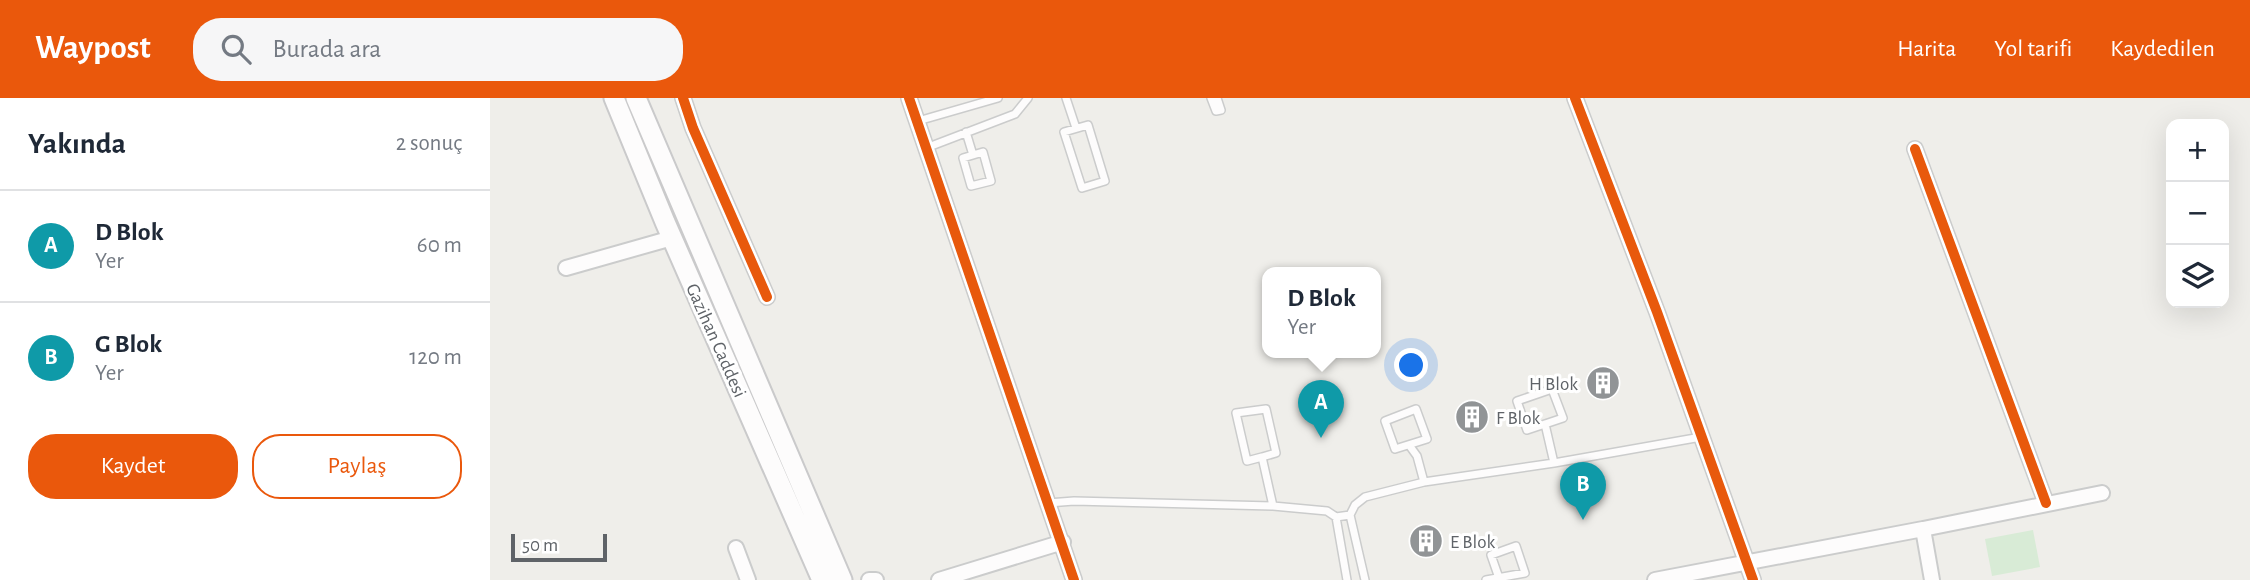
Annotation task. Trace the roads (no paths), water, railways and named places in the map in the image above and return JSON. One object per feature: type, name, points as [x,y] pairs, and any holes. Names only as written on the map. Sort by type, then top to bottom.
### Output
[{"type":"main road","name":"Gazihan Caddesi","points":[[614,98],[672,238],[822,580]]},
{"type":"main road","name":"Gazihan Caddesi","points":[[636,98],[842,580]]},
{"type":"street","points":[[682,98],[767,298]]},
{"type":"street","points":[[909,98],[1074,580]]},
{"type":"street","points":[[1575,98],[1754,580]]},
{"type":"street","points":[[1915,149],[2046,503]]},
{"type":"street","points":[[566,268],[672,238]]},
{"type":"street","points":[[1655,580],[2102,493]]},
{"type":"street","points":[[1923,529],[1931,580]]},
{"type":"street","points":[[939,580],[1063,542]]},
{"type":"street","points":[[736,548],[748,580]]},
{"type":"street","points":[[869,580],[876,580]]},
{"type":"lane","points":[[918,121],[998,98]]},
{"type":"lane","points":[[926,148],[1015,114],[1028,98]]},
{"type":"lane","points":[[1066,98],[1076,128]]},
{"type":"lane","points":[[1211,98],[1216,111],[1221,110],[1217,98]]},
{"type":"lane","points":[[1088,125],[1105,181],[1082,188],[1065,132],[1076,128],[1088,125]]},
{"type":"lane","points":[[966,132],[973,155]]},
{"type":"lane","points":[[983,152],[991,181],[971,186],[963,158],[973,155],[983,152]]},
{"type":"lane","points":[[1552,389],[1563,418],[1545,424],[1527,430],[1517,401],[1552,389]]},
{"type":"lane","points":[[1266,409],[1276,453],[1262,457],[1247,461],[1236,413],[1266,409]]},
{"type":"lane","points":[[1416,410],[1427,439],[1409,445],[1395,449],[1385,421],[1416,410]]},
{"type":"lane","points":[[1545,424],[1554,463]]},
{"type":"lane","points":[[1365,580],[1350,515],[1354,505],[1365,497],[1424,482],[1702,437]]},
{"type":"lane","points":[[1409,445],[1417,456],[1424,482]]},
{"type":"lane","points":[[1262,457],[1272,506]]},
{"type":"lane","points":[[1048,503],[1074,501],[1272,506],[1327,511],[1336,517],[1350,515]]},
{"type":"lane","points":[[1336,517],[1347,580]]},
{"type":"lane","points":[[1486,580],[1499,578],[1525,573],[1516,546],[1491,555],[1499,578]]},
{"type":"place","name":"H Blok","points":[[1603,383]]},
{"type":"place","name":"F Blok","points":[[1472,417]]},
{"type":"place","name":"D Blok","points":[[1321,438]]},
{"type":"place","name":"G Blok","points":[[1583,520]]},
{"type":"place","name":"E Blok","points":[[1426,541]]}]
